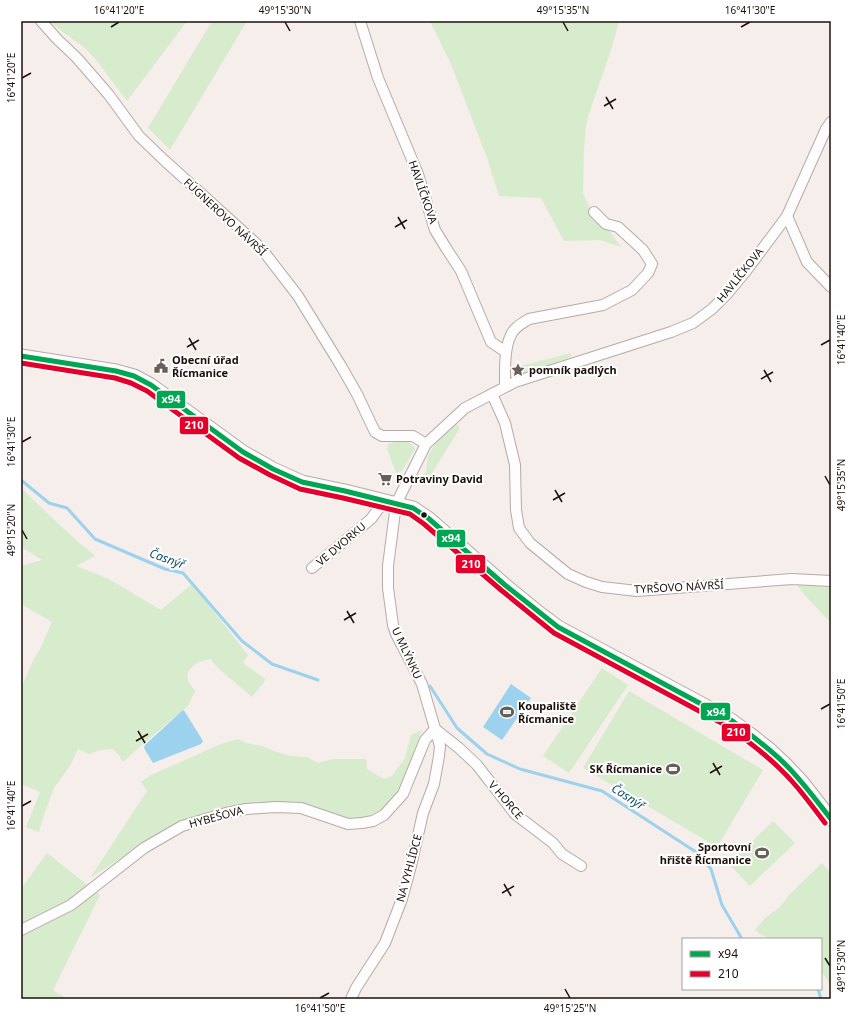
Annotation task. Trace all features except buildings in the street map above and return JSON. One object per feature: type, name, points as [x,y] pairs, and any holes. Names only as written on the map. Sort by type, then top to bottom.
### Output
[{"type":"main road","points":[[21,356],[116,371],[134,376],[151,385],[243,452],[273,469],[302,482],[413,508],[428,518],[527,604],[558,627],[704,705],[750,734],[786,765],[802,782],[831,819]]},
{"type":"street","name":"FÜGNEROVO NÁVRŠÍ","points":[[40,21],[77,58],[109,95],[139,136],[261,248],[298,296],[357,394],[375,432],[382,436],[413,436],[426,444]]},
{"type":"street","name":"HAVLÍČKOVA","points":[[360,21],[378,78],[418,174],[436,230],[460,271],[491,342],[506,352]]},
{"type":"street","name":"HAVLÍČKOVA","points":[[426,444],[465,408],[515,382],[671,332],[692,323],[712,309],[746,271],[787,216],[826,129],[831,122]]},
{"type":"street","points":[[505,387],[506,352],[511,334],[520,324],[530,319],[603,305],[632,290],[648,272],[652,264],[643,250],[618,227],[606,224],[594,212]]},
{"type":"street","points":[[787,216],[807,262],[831,287]]},
{"type":"street","name":"TYRŠOVO NÁVRŠÍ","points":[[492,394],[505,423],[515,465],[516,510],[519,528],[530,543],[568,574],[602,587],[637,591],[792,579],[831,581]]},
{"type":"street","points":[[390,502],[426,444]]},
{"type":"street","name":"VE DVORKU","points":[[312,568],[390,502]]},
{"type":"street","name":"U MLÝNKU","points":[[390,502],[387,577],[393,624],[396,634],[422,684],[435,729]]},
{"type":"street","name":"V HORCE","points":[[435,729],[477,765],[515,814],[552,843],[562,854],[581,866]]},
{"type":"street","name":"HYBEŠOVA","points":[[21,930],[71,905],[144,848],[187,824],[226,812],[276,807],[301,808],[348,824],[373,821],[384,815],[403,794],[425,740],[435,729]]},
{"type":"street","name":"NA VYHLÍDCE","points":[[351,999],[356,988],[385,942],[402,900],[423,813],[434,784],[438,766],[440,746],[435,729]]},
{"type":"green space","points":[[48,21],[187,21],[127,101],[97,61],[86,49]]},
{"type":"green space","points":[[212,21],[247,21],[170,150],[148,128]]},
{"type":"green space","points":[[430,21],[619,21],[586,125],[583,193],[592,213],[604,224],[621,247],[600,240],[564,241],[541,198],[499,196],[487,158],[451,64]]},
{"type":"green space","points":[[571,353],[571,357],[519,376],[513,368]]},
{"type":"green space","points":[[455,423],[460,428],[424,486],[419,484],[426,471],[428,456],[440,436]]},
{"type":"green space","points":[[400,440],[411,443],[415,449],[402,471],[396,473],[387,449],[388,444]]},
{"type":"green space","points":[[21,488],[66,531],[95,556],[76,566],[107,578],[161,610],[192,584],[248,655],[243,663],[265,679],[270,671],[264,682],[252,697],[218,668],[210,659],[194,665],[188,675],[190,684],[195,691],[188,706],[123,762],[113,749],[100,750],[89,754],[78,749],[70,766],[54,788],[39,832],[26,827],[40,792],[21,784],[21,688],[52,622],[21,604],[21,566],[42,560],[21,547]]},
{"type":"green space","points":[[797,585],[831,585],[831,623]]},
{"type":"green space","name":"SK Řícmanice","points":[[602,668],[628,685],[569,773],[543,756]]},
{"type":"green space","name":"SK Řícmanice","points":[[629,691],[763,770],[717,847],[583,768]]},
{"type":"green space","points":[[422,730],[398,791],[383,809],[366,817],[344,817],[310,805],[291,802],[250,803],[228,806],[184,821],[147,841],[90,878],[147,791],[141,782],[151,775],[221,744],[238,739],[246,743],[262,746],[291,756],[307,757],[318,763],[333,759],[366,759],[367,769],[384,779],[392,776],[405,758],[411,735]]},
{"type":"green space","name":"Sportovní hřiště Řícmanice","points":[[773,821],[795,843],[750,886],[729,864]]},
{"type":"green space","points":[[47,853],[100,895],[53,990],[67,999],[21,999],[21,889]]},
{"type":"green space","points":[[822,863],[831,873],[831,989],[822,972],[822,938],[769,938],[755,930],[765,918],[779,908],[791,893]]},
{"type":"water","name":"Koupaliště Řícmanice","points":[[511,684],[531,698],[502,740],[483,727]]},
{"type":"water","points":[[183,710],[203,741],[201,744],[153,763],[144,748],[145,745]]},
{"type":"waterway","name":"Časnýř","points":[[21,480],[49,503],[67,508],[95,539],[165,569],[183,573],[242,641],[272,664],[318,680]]},
{"type":"waterway","name":"Časnýř","points":[[430,686],[457,728],[487,754],[520,769],[602,791],[696,852],[711,869],[722,905],[741,938]]},
{"type":"waterway","name":"Časnýř","points":[[818,990],[821,999]]},
{"type":"transit line","name":"x94","points":[[21,356],[116,371],[134,376],[151,385],[243,452],[273,469],[302,482],[413,508],[428,518],[505,585],[558,627],[738,725],[786,765],[831,819]]},
{"type":"transit line","name":"210","points":[[21,363],[115,378],[131,383],[147,391],[239,458],[270,475],[300,489],[410,514],[424,524],[554,633],[727,726],[764,754],[781,770],[808,800],[825,823]]},
{"type":"place","name":"Obecní úřad Řícmanice","points":[[161,366]]},
{"type":"place","name":"pomník padlých","points":[[518,370]]},
{"type":"place","name":"Potraviny David","points":[[385,479]]},
{"type":"place","name":"Koupaliště Řícmanice","points":[[507,712]]},
{"type":"place","name":"SK Řícmanice","points":[[673,769]]},
{"type":"place","name":"Sportovní hřiště Řícmanice","points":[[762,853]]}]
